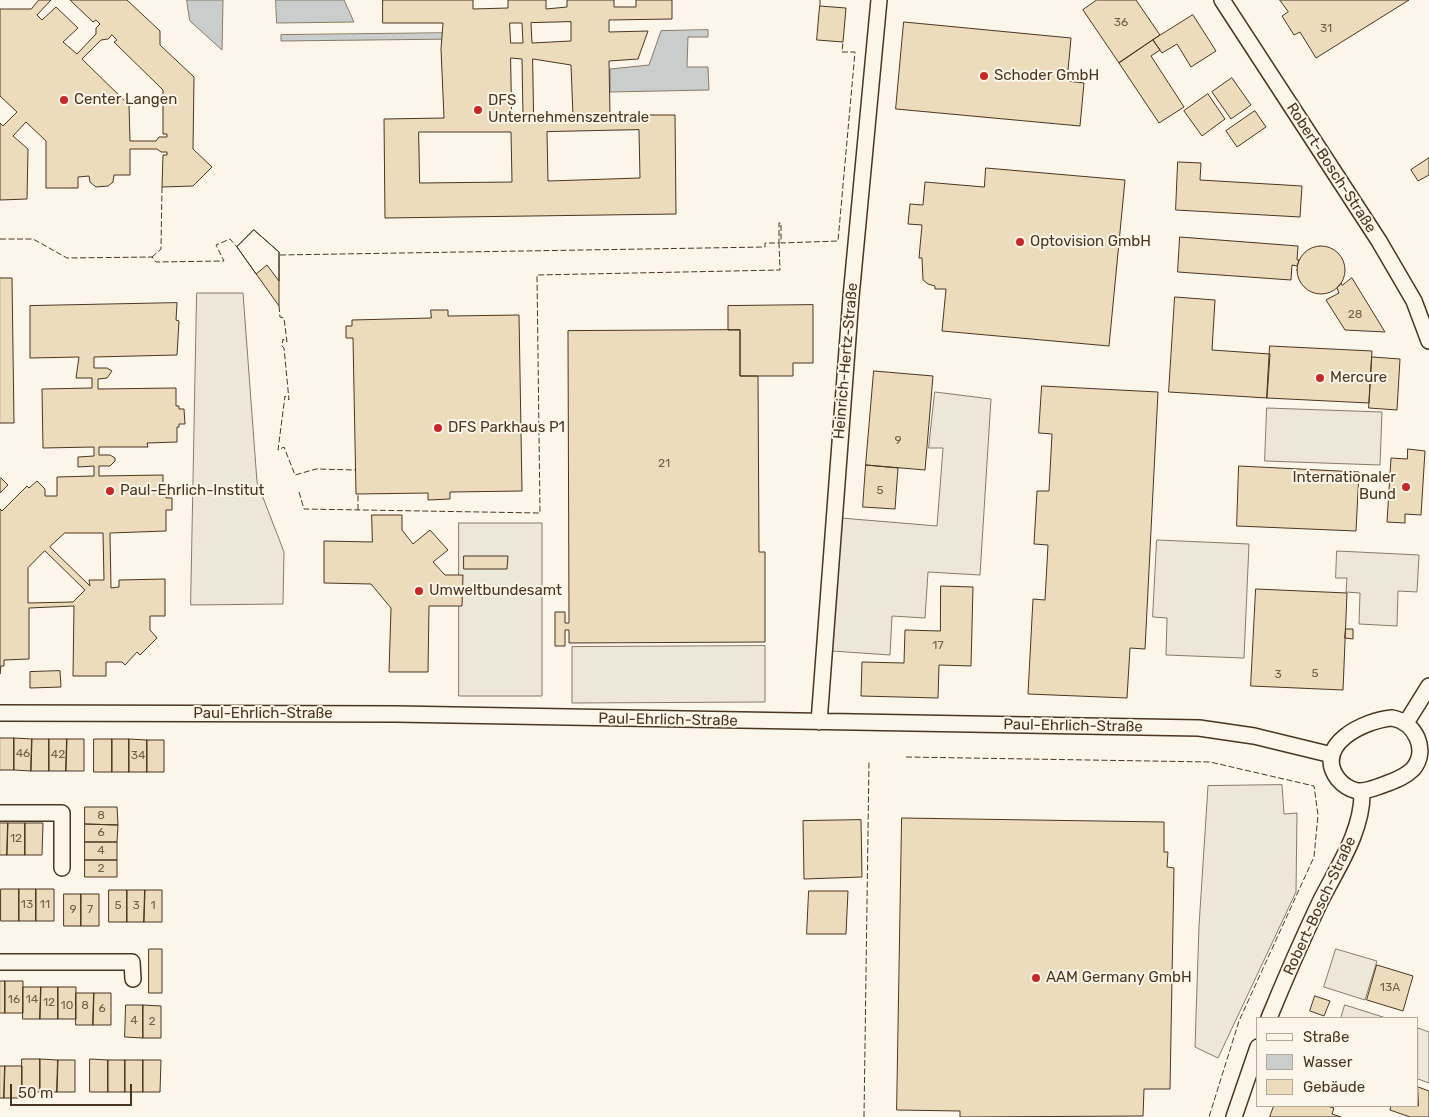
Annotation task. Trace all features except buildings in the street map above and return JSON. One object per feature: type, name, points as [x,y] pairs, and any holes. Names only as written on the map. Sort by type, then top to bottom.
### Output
[{"type":"street","name":"Heinrich-Hertz-Straße","points":[[819,722],[851,297],[879,0]]},
{"type":"street","name":"Robert-Bosch-Straße","points":[[1222,0],[1379,241],[1414,301],[1429,341]]},
{"type":"street","points":[[1406,723],[1429,686]]},
{"type":"street","name":"Paul-Ehrlich-Straße","points":[[0,713],[396,714],[1200,728],[1254,736],[1332,755]]},
{"type":"street","points":[[1387,718],[1399,719],[1406,723],[1417,734],[1425,752],[1416,766],[1406,774],[1362,792],[1352,790],[1340,781],[1333,767],[1332,755],[1338,743],[1351,731],[1387,718]]},
{"type":"street","name":"Robert-Bosch-Straße","points":[[1269,1017],[1355,829],[1362,805],[1362,792]]},
{"type":"street","points":[[0,813],[62,813],[62,868]]},
{"type":"street","points":[[0,962],[132,962],[133,978]]},
{"type":"street","points":[[1234,1117],[1256,1053]]},
{"type":"shaded area","points":[[197,293],[243,293],[257,482],[284,552],[283,604],[191,605]]},
{"type":"shaded area","points":[[935,392],[991,399],[980,575],[928,572],[925,618],[892,616],[890,655],[832,651],[841,518],[937,526],[943,448],[929,448]]},
{"type":"shaded area","points":[[1267,408],[1382,412],[1380,465],[1265,461]]},
{"type":"shaded area","points":[[459,523],[542,523],[542,696],[459,696]]},
{"type":"shaded area","points":[[1157,540],[1249,544],[1244,658],[1166,655],[1167,618],[1153,617]]},
{"type":"shaded area","points":[[1337,551],[1419,555],[1417,592],[1398,591],[1397,626],[1359,624],[1360,593],[1346,592],[1347,578],[1336,578]]},
{"type":"shaded area","points":[[765,646],[765,702],[572,703],[572,647]]},
{"type":"shaded area","points":[[1282,785],[1284,814],[1297,813],[1296,892],[1218,1058],[1195,1047],[1199,926],[1208,786]]},
{"type":"shaded area","points":[[1336,949],[1377,961],[1365,1000],[1324,987]]},
{"type":"shaded area","points":[[1345,1005],[1383,1017],[1341,1017]]},
{"type":"shaded area","points":[[1419,1028],[1429,1032],[1429,1083],[1419,1079]]},
{"type":"water","points":[[187,0],[223,0],[222,50],[190,21]]},
{"type":"water","points":[[276,0],[344,0],[354,22],[277,23]]},
{"type":"water","points":[[708,30],[708,37],[688,37],[687,67],[708,67],[709,90],[610,92],[610,69],[649,65],[661,31]]},
{"type":"water","points":[[456,33],[456,39],[281,41],[281,35]]},
{"type":"fence","points":[[820,0],[820,6]]},
{"type":"fence","points":[[280,255],[765,247],[765,243],[779,243],[779,223],[781,223],[781,243],[838,241],[855,52],[842,52],[843,42]]},
{"type":"fence","points":[[152,257],[161,249],[162,187]]},
{"type":"fence","points":[[0,239],[33,239],[67,258],[152,257],[156,262],[224,261],[216,245],[230,239],[237,247]]},
{"type":"fence","points":[[299,492],[304,509],[540,513],[537,275],[780,270],[779,243]]},
{"type":"fence","points":[[279,306],[280,317],[284,318],[287,342],[283,339],[282,346],[284,348],[289,400],[285,396],[278,450],[284,447],[295,475],[316,469],[356,470]]},
{"type":"fence","points":[[358,494],[358,510]]},
{"type":"fence","points":[[906,757],[1210,762],[1314,786],[1318,815],[1314,857],[1239,1021],[1209,1117]]},
{"type":"fence","points":[[864,1117],[869,761]]},
{"type":"place","name":"Schoder GmbH","points":[[984,76]]},
{"type":"place","name":"Center Langen","points":[[64,100]]},
{"type":"place","name":"DFS Unternehmenszentrale","points":[[478,110]]},
{"type":"place","name":"Optovision GmbH","points":[[1020,242]]},
{"type":"place","name":"Mercure","points":[[1320,378]]},
{"type":"place","name":"DFS Parkhaus P1","points":[[438,428]]},
{"type":"place","name":"Internationaler Bund","points":[[1406,487]]},
{"type":"place","name":"Paul-Ehrlich-Institut","points":[[110,491]]},
{"type":"place","name":"Umweltbundesamt","points":[[419,591]]},
{"type":"place","name":"AAM Germany GmbH","points":[[1036,978]]}]
